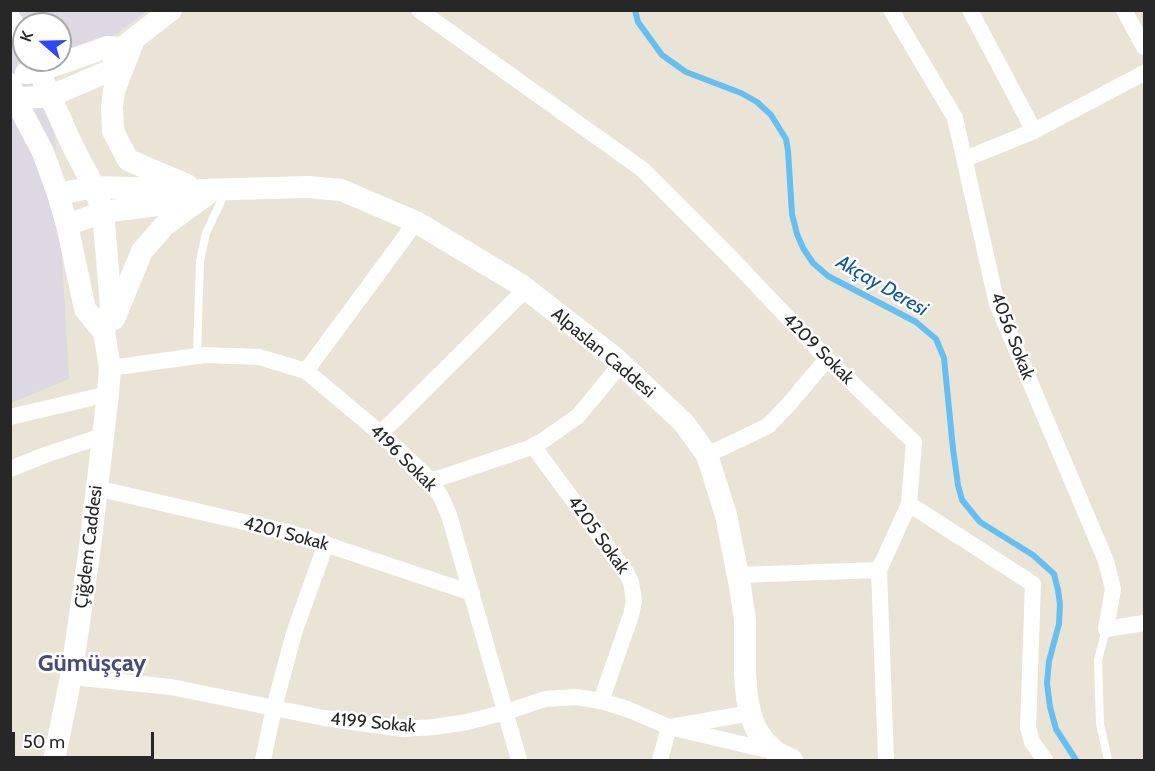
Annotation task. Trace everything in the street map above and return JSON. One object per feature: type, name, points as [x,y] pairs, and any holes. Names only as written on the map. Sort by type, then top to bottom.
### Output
[{"type":"street","points":[[12,94],[51,96],[111,70],[128,44],[171,10]]},
{"type":"street","name":"4209 Sokak","points":[[419,10],[642,169],[732,259],[827,360],[914,442],[909,504]]},
{"type":"street","name":"4056 Sokak","points":[[891,10],[955,118],[997,304],[1106,561],[1113,589],[1106,629]]},
{"type":"street","points":[[970,10],[1034,131]]},
{"type":"street","points":[[1124,10],[1144,47]]},
{"type":"street","points":[[72,56],[128,44]]},
{"type":"street","points":[[128,44],[114,91],[112,107],[113,130],[128,160],[213,190]]},
{"type":"street","points":[[40,72],[103,212],[111,306],[105,336]]},
{"type":"street","points":[[965,159],[1034,131],[1144,73]]},
{"type":"street","points":[[12,94],[43,152],[58,194],[85,309],[105,336]]},
{"type":"street","name":"Alpaslan Caddesi","points":[[177,194],[213,190],[308,187],[341,190],[416,222],[526,289],[621,364],[684,423],[707,456],[726,515],[738,575],[745,620],[744,666],[751,713],[760,737],[784,756]]},
{"type":"street","points":[[58,194],[94,188],[164,189],[177,194],[165,204],[103,212],[67,225]]},
{"type":"street","points":[[105,336],[142,251],[164,226],[213,190]]},
{"type":"street","points":[[306,371],[416,222]]},
{"type":"street","points":[[381,433],[526,289]]},
{"type":"street","name":"Çiğdem Caddesi","points":[[54,760],[71,677],[90,547],[110,368],[105,336]]},
{"type":"street","name":"4196 Sokak","points":[[110,368],[197,356],[259,357],[306,371],[381,433],[431,481],[441,496],[449,515],[519,760]]},
{"type":"street","points":[[707,456],[768,426],[827,360]]},
{"type":"street","points":[[431,481],[533,446],[544,440],[578,416],[621,364]]},
{"type":"street","points":[[10,417],[108,394]]},
{"type":"street","points":[[10,469],[102,436]]},
{"type":"street","name":"4205 Sokak","points":[[533,446],[631,582],[634,601],[631,615],[601,702]]},
{"type":"street","name":"4201 Sokak","points":[[96,488],[292,533],[472,593]]},
{"type":"street","points":[[886,760],[879,570],[909,504],[1033,584],[1028,727],[1032,742],[1045,760]]},
{"type":"street","points":[[263,760],[294,633],[326,544]]},
{"type":"street","points":[[738,575],[879,570]]},
{"type":"street","points":[[1106,629],[1144,623]]},
{"type":"street","name":"4199 Sokak","points":[[71,677],[171,687],[324,718],[403,729],[467,722],[545,699],[576,697],[627,709],[669,727],[784,756]]},
{"type":"street","points":[[660,760],[669,727],[751,713]]},
{"type":"lane","points":[[197,356],[200,261],[213,190]]},
{"type":"lane","points":[[1106,629],[1098,660],[1100,724],[1108,760]]},
{"type":"shaded area","points":[[11,11],[147,11],[72,67],[72,12],[12,12],[12,72],[65,72],[52,82],[69,379],[11,403]]},
{"type":"waterway","name":"Akçay Deresi","points":[[635,10],[638,22],[662,55],[686,72],[741,93],[757,102],[771,115],[786,139],[792,214],[797,234],[813,263],[828,276],[916,322],[936,339],[944,358],[953,449],[962,500],[980,522],[1033,555],[1054,574],[1060,604],[1059,624],[1049,661],[1047,683],[1056,729],[1076,760]]},
{"type":"district","name":"Gümüşçay","points":[[92,664]]}]
